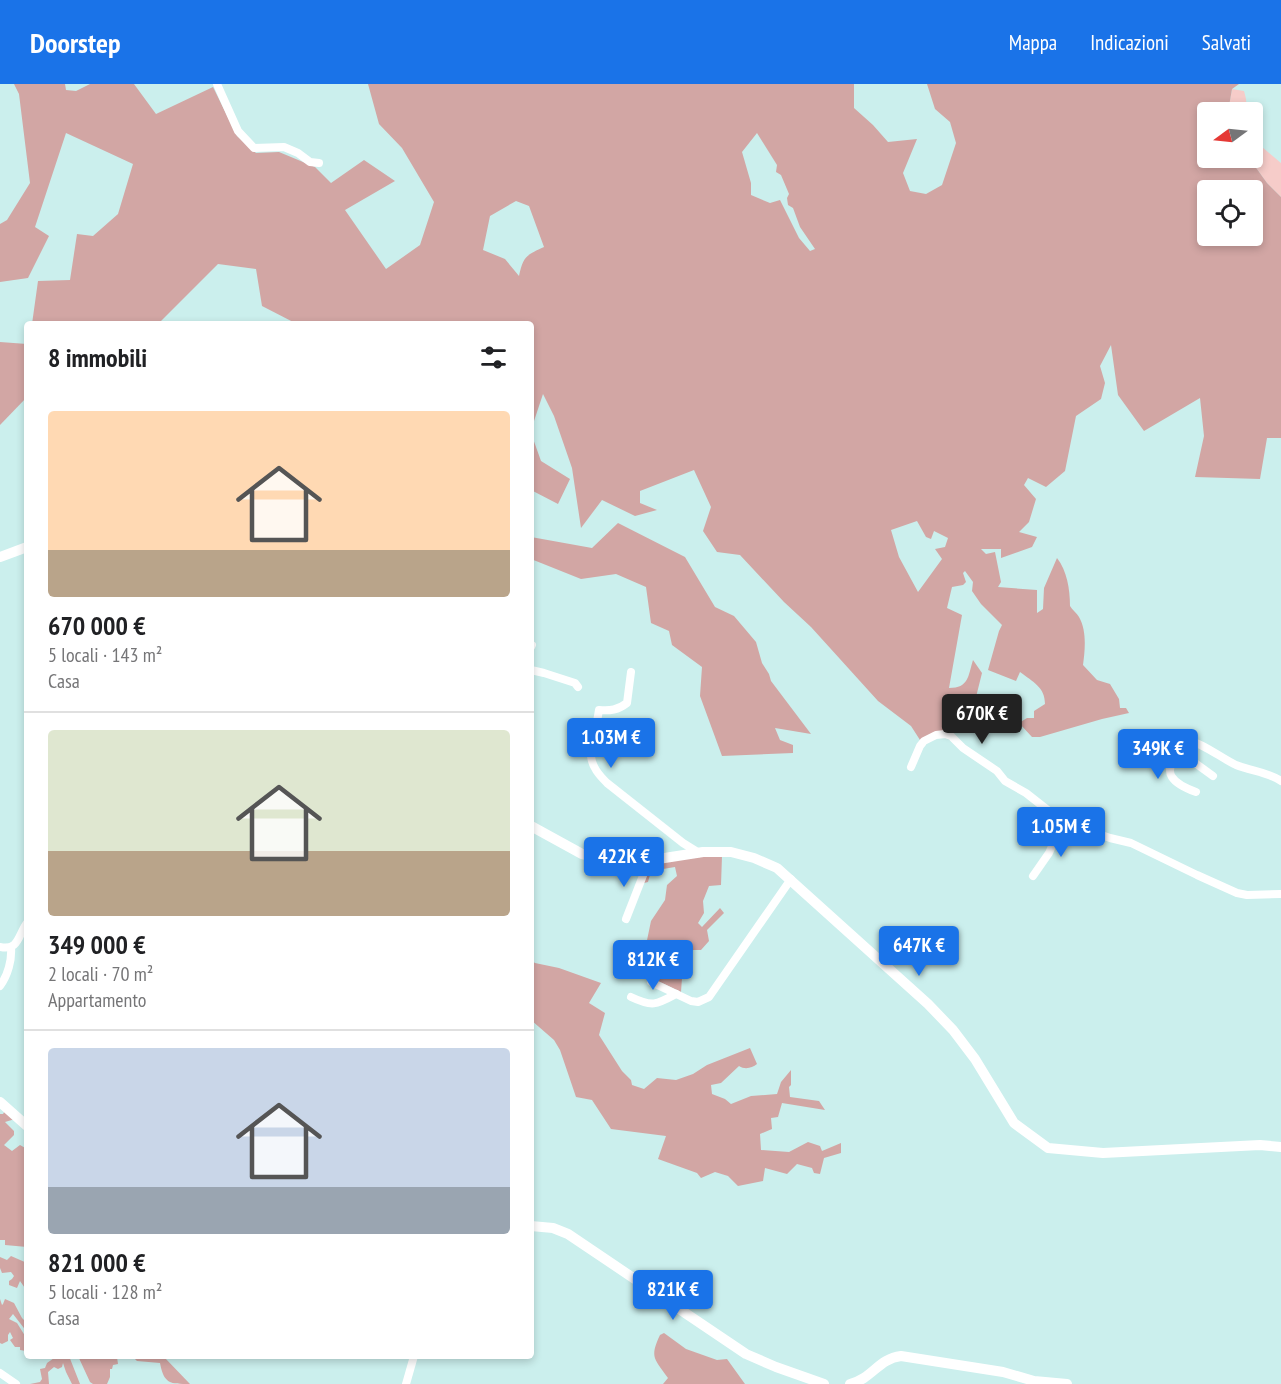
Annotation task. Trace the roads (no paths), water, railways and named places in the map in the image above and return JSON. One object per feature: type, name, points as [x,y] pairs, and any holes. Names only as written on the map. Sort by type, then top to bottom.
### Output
[{"type":"street","points":[[217,84],[238,130],[254,148],[284,147],[310,162],[319,163]]},
{"type":"street","points":[[0,557],[24,548]]},
{"type":"street","points":[[534,671],[575,682],[578,687]]},
{"type":"street","points":[[631,672],[627,703],[621,708],[609,711],[599,710],[591,762],[607,783],[682,843],[699,853]]},
{"type":"street","points":[[911,767],[924,741],[936,735],[951,736],[963,748],[997,771],[1005,781],[1026,793],[1065,822],[1131,843],[1237,893],[1281,894]]},
{"type":"street","points":[[1196,792],[1178,783],[1170,774],[1170,767],[1180,752],[1181,743],[1185,740],[1195,742],[1239,766],[1274,776],[1281,781]]},
{"type":"street","points":[[1180,752],[1213,776]]},
{"type":"street","points":[[1033,876],[1049,853],[1065,822]]},
{"type":"street","points":[[534,828],[582,854],[626,864],[699,853],[731,852],[754,858],[777,868],[928,1004],[953,1030],[975,1059],[1014,1123],[1048,1148],[1103,1153],[1260,1145],[1281,1147]]},
{"type":"street","points":[[626,919],[644,873],[644,861]]},
{"type":"street","points":[[651,982],[698,1002],[709,997],[790,879]]},
{"type":"street","points":[[0,947],[14,945],[24,928]]},
{"type":"street","points":[[0,986],[9,965],[11,947]]},
{"type":"street","points":[[631,997],[644,1004],[657,1004],[676,994]]},
{"type":"street","points":[[0,1102],[24,1123]]},
{"type":"street","points":[[534,1226],[553,1228],[568,1234],[747,1354],[824,1384]]},
{"type":"street","points":[[850,1384],[862,1380],[892,1357],[901,1356],[1003,1372],[1034,1381],[1067,1384]]},
{"type":"street","points":[[406,1384],[413,1359]]},
{"type":"street","points":[[0,1373],[16,1384]]}]
